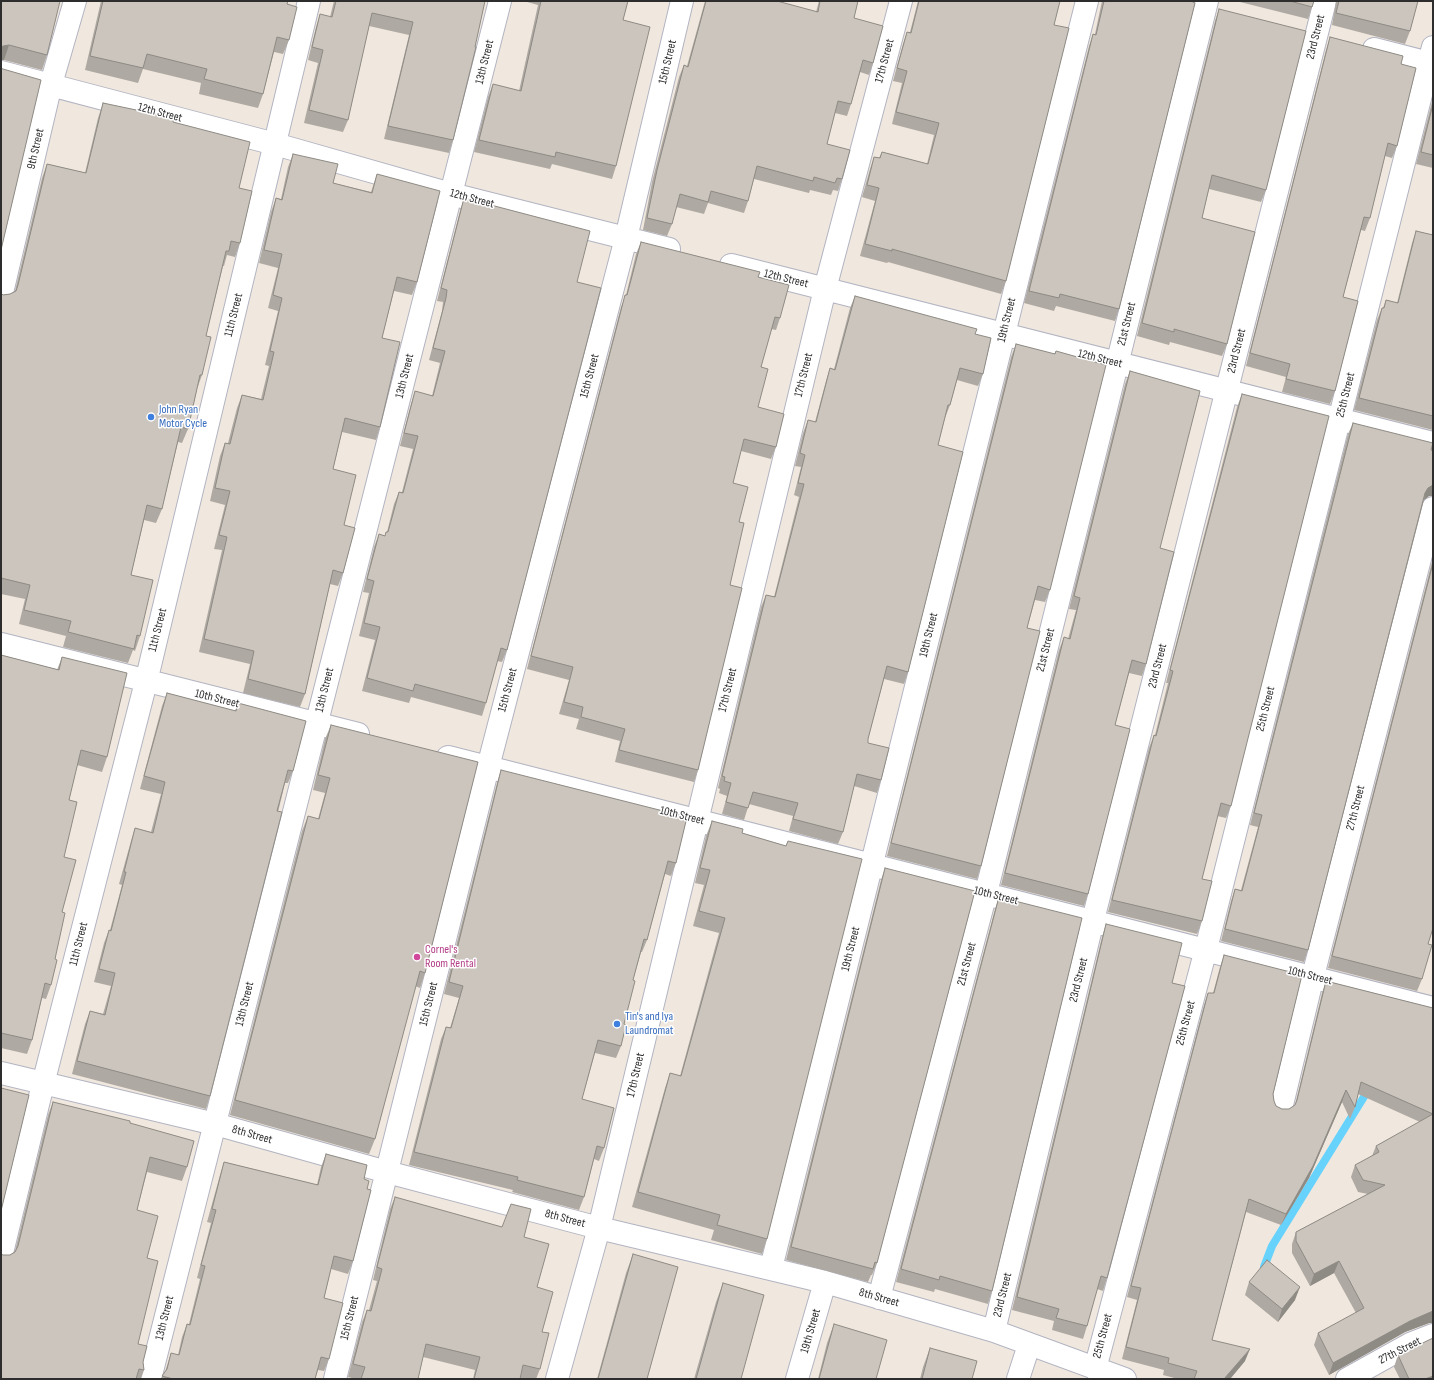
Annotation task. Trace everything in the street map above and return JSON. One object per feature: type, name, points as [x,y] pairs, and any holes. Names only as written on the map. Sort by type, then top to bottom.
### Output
[{"type":"street","name":"9th Street","points":[[1,297],[51,84],[75,1]]},
{"type":"street","name":"11th Street","points":[[1,1258],[43,1084],[146,682],[309,1]]},
{"type":"street","name":"13th Street","points":[[150,1379],[500,1]]},
{"type":"street","name":"15th Street","points":[[335,1379],[488,767],[626,238],[682,1]]},
{"type":"street","name":"17th Street","points":[[558,1379],[599,1228],[825,289],[901,1]]},
{"type":"street","name":"19th Street","points":[[771,1268],[1087,1]]},
{"type":"street","points":[[1185,1],[1207,4],[1228,12]]},
{"type":"street","name":"23rd Street","points":[[994,1331],[1093,920],[1227,391],[1325,37],[1325,1]]},
{"type":"street","name":"21st Street","points":[[879,1298],[986,893],[1207,4]]},
{"type":"street","points":[[1295,29],[1325,37]]},
{"type":"street","points":[[1355,44],[1432,58]]},
{"type":"street","name":"25th Street","points":[[1095,1369],[1206,949],[1432,58]]},
{"type":"street","name":"12th Street","points":[[1,72],[275,144],[451,194],[688,254]]},
{"type":"street","name":"12th Street","points":[[710,260],[1433,444]]},
{"type":"street","name":"27th Street","points":[[1281,1109],[1312,976],[1433,508]]},
{"type":"street","name":"10th Street","points":[[1,644],[146,682],[376,738]]},
{"type":"street","name":"10th Street","points":[[428,752],[1093,920],[1433,1008]]},
{"type":"street","name":"8th Street","points":[[1,1073],[215,1124],[387,1172],[599,1228],[771,1268],[824,1282],[994,1331],[1125,1379]]},
{"type":"street","name":"19th Street","points":[[797,1379],[824,1282]]},
{"type":"street","name":"27th Street","points":[[1347,1379],[1410,1344],[1433,1335]]},
{"type":"street","points":[[1018,1379],[1029,1345]]},
{"type":"building","points":[[1,1],[60,1],[47,55],[9,45],[1,47]]},
{"type":"building","points":[[103,1],[288,1],[287,4],[297,7],[289,40],[277,37],[263,94],[204,79],[207,69],[147,54],[143,68],[90,56]]},
{"type":"building","points":[[336,1],[485,1],[476,47],[453,140],[388,126],[413,22],[372,13],[348,120],[309,110],[323,50],[312,47],[320,14],[332,17]]},
{"type":"building","points":[[541,1],[628,1],[623,20],[650,27],[616,166],[556,152],[555,157],[479,140],[493,84],[521,91]]},
{"type":"building","points":[[706,1],[777,1],[818,12],[820,1],[858,1],[854,18],[883,26],[873,63],[863,60],[851,104],[838,101],[827,144],[850,150],[842,179],[837,178],[835,183],[814,177],[813,181],[757,166],[748,201],[711,191],[708,202],[680,194],[672,224],[647,218],[657,170],[684,65],[688,67]]},
{"type":"building","points":[[919,1],[1060,1],[1054,25],[1069,28],[1006,281],[892,249],[892,251],[865,244],[879,188],[867,185],[874,157],[880,158],[882,152],[928,164],[939,123],[896,112],[907,71],[897,68],[907,32],[911,33]]},
{"type":"building","points":[[1104,1],[1191,1],[1195,3],[1119,309],[1060,294],[1059,298],[1029,291],[1093,34],[1096,35]]},
{"type":"building","points":[[1290,1],[1314,1],[1312,7]]},
{"type":"building","points":[[1339,1],[1418,1],[1410,31],[1336,13]]},
{"type":"building","points":[[1219,9],[1306,31],[1266,190],[1212,175],[1202,218],[1255,232],[1227,344],[1174,329],[1174,332],[1142,323]]},
{"type":"building","points":[[1330,37],[1403,56],[1401,64],[1416,68],[1397,146],[1388,143],[1370,218],[1364,217],[1343,297],[1358,301],[1335,391],[1286,379],[1290,364],[1250,353]]},
{"type":"building","points":[[1,68],[41,80],[1,250]]},
{"type":"building","points":[[103,103],[174,118],[173,122],[250,142],[239,188],[252,191],[240,243],[231,241],[229,251],[226,251],[206,336],[211,337],[202,375],[200,375],[188,429],[181,427],[162,509],[147,505],[131,575],[153,580],[140,636],[137,635],[134,649],[68,632],[71,621],[24,610],[30,585],[1,578],[1,293],[3,295],[16,291],[47,164],[86,173]]},
{"type":"building","points":[[1433,104],[1433,155],[1421,152]]},
{"type":"building","points":[[293,154],[338,164],[333,183],[372,193],[377,174],[440,191],[417,282],[397,277],[382,338],[400,342],[380,427],[345,418],[333,469],[356,475],[344,525],[355,528],[343,573],[333,570],[305,694],[248,679],[254,651],[204,639],[227,537],[219,535],[230,491],[215,488],[225,443],[230,444],[242,395],[263,400],[274,352],[270,351],[282,298],[273,295],[282,254],[264,250],[276,198],[282,200]]},
{"type":"building","points":[[464,198],[590,231],[577,282],[601,288],[507,650],[501,648],[486,703],[415,684],[413,691],[367,678],[380,627],[364,623],[374,581],[367,579],[379,534],[385,536],[386,532],[388,532],[399,492],[403,493],[418,436],[404,433],[415,391],[433,396],[445,351],[433,348],[446,298],[447,290],[441,288]]},
{"type":"building","points":[[1416,231],[1433,235],[1433,416],[1359,398],[1382,308],[1384,308],[1386,300],[1398,303]]},
{"type":"building","points":[[641,242],[760,272],[758,277],[789,285],[780,318],[775,317],[761,367],[768,369],[758,407],[784,414],[776,447],[744,439],[733,483],[748,487],[739,522],[744,523],[730,585],[742,588],[698,770],[619,750],[625,729],[581,717],[583,707],[564,702],[573,667],[531,656],[625,295],[627,295]]},
{"type":"building","points":[[855,296],[977,329],[975,334],[991,338],[983,374],[960,368],[950,405],[948,405],[938,445],[963,452],[908,672],[887,666],[868,739],[868,743],[889,748],[881,780],[857,774],[843,832],[793,819],[798,803],[753,792],[748,808],[726,802],[731,783],[724,781],[725,777],[722,776],[766,595],[775,597],[804,484],[798,483],[805,455],[800,453],[808,420],[816,422],[830,368],[835,370]]},
{"type":"building","points":[[1016,344],[1055,354],[1056,351],[1106,365],[1050,590],[1038,586],[1027,628],[1040,631],[981,866],[891,843]]},
{"type":"building","points":[[1130,371],[1200,391],[1160,548],[1174,552],[1146,664],[1132,660],[1115,725],[1130,729],[1088,894],[1005,873],[1064,637],[1070,639],[1080,598],[1074,596]]},
{"type":"building","points":[[1242,394],[1329,416],[1231,806],[1221,803],[1202,879],[1212,881],[1202,921],[1112,900],[1154,735],[1156,736],[1173,671],[1170,670]]},
{"type":"building","points":[[1353,423],[1433,443],[1431,450],[1433,451],[1433,485],[1428,488],[1425,493],[1308,950],[1225,929],[1235,889],[1242,891],[1262,815],[1254,813]]},
{"type":"building","points":[[1433,563],[1433,928],[1428,944],[1432,945],[1422,979],[1332,956]]},
{"type":"building","points":[[1,655],[59,670],[62,657],[127,673],[107,757],[81,750],[69,800],[77,802],[64,857],[76,860],[62,912],[65,913],[51,985],[45,983],[32,1040],[1,1033]]},
{"type":"building","points":[[167,693],[236,711],[238,703],[306,721],[293,771],[288,770],[277,811],[282,812],[210,1096],[77,1061],[90,1011],[105,1015],[115,973],[99,969],[109,930],[111,931],[126,872],[124,872],[135,828],[153,833],[165,782],[144,776]]},
{"type":"building","points":[[331,725],[478,762],[425,973],[420,971],[375,1139],[235,1100],[308,816],[319,819],[330,778],[318,775]]},
{"type":"building","points":[[501,770],[687,817],[676,863],[668,861],[647,940],[644,939],[633,980],[635,981],[624,1024],[626,1025],[621,1046],[598,1040],[582,1099],[614,1108],[604,1148],[597,1146],[584,1197],[517,1180],[518,1177],[414,1152],[446,1027],[451,1028],[463,986],[449,982]]},
{"type":"building","points":[[712,821],[743,829],[742,833],[786,846],[788,841],[862,859],[767,1239],[717,1225],[720,1215],[638,1192],[670,1073],[681,1076],[725,918],[699,911],[710,870],[700,868]]},
{"type":"building","points":[[885,868],[975,891],[877,1263],[875,1262],[873,1269],[791,1247]]},
{"type":"building","points":[[999,897],[1082,918],[992,1291],[940,1276],[939,1280],[901,1269]]},
{"type":"building","points":[[1106,924],[1182,943],[1172,983],[1185,986],[1107,1278],[1101,1276],[1087,1326],[1056,1318],[1059,1309],[1017,1297]]},
{"type":"building","points":[[1224,955],[1302,975],[1273,1094],[1276,1106],[1282,1109],[1289,1109],[1295,1105],[1297,1100],[1326,981],[1433,1008],[1433,1114],[1361,1082],[1355,1107],[1346,1090],[1313,1166],[1286,1214],[1249,1199],[1212,1340],[1250,1349],[1224,1379],[1194,1379],[1197,1371],[1168,1363],[1169,1358],[1126,1347],[1141,1288],[1131,1286],[1208,993],[1214,993]]},
{"type":"building","points":[[1,1088],[29,1095],[1,1211]]},
{"type":"building","points":[[53,1102],[130,1121],[130,1123],[194,1141],[187,1167],[150,1157],[137,1210],[158,1216],[147,1258],[158,1261],[138,1344],[147,1346],[143,1362],[144,1370],[139,1369],[136,1379],[1,1379],[1,1254],[10,1255],[15,1252],[18,1246]]},
{"type":"building","points":[[1433,1114],[1433,1311],[1410,1321],[1333,1363],[1318,1333],[1364,1308],[1339,1261],[1314,1274],[1296,1241],[1296,1232],[1385,1185],[1363,1180],[1355,1165],[1379,1152],[1376,1146]]},
{"type":"building","points":[[326,1154],[367,1165],[364,1179],[369,1181],[367,1189],[371,1190],[353,1261],[334,1256],[324,1298],[343,1303],[329,1359],[321,1357],[315,1379],[173,1379],[162,1376],[167,1369],[171,1353],[179,1355],[187,1324],[190,1325],[205,1266],[201,1265],[216,1210],[212,1209],[224,1162],[318,1185]]},
{"type":"building","points":[[395,1197],[502,1227],[511,1204],[531,1209],[524,1237],[549,1244],[537,1287],[553,1292],[542,1332],[549,1333],[540,1369],[523,1365],[520,1379],[474,1379],[480,1357],[426,1344],[418,1379],[361,1379],[365,1367],[353,1364],[367,1310],[371,1311],[382,1269],[377,1267]]},
{"type":"building","points":[[633,1254],[678,1267],[647,1379],[598,1379]]},
{"type":"building","points":[[1267,1260],[1300,1287],[1282,1309],[1249,1282]]},
{"type":"building","points":[[723,1283],[764,1295],[741,1379],[696,1379]]},
{"type":"building","points":[[834,1324],[887,1340],[876,1379],[819,1379]]},
{"type":"building","points":[[1433,1338],[1433,1376],[1425,1379],[1409,1379],[1398,1355]]},
{"type":"building","points":[[930,1348],[977,1361],[972,1379],[922,1379]]},
{"type":"waterway","points":[[1264,1267],[1272,1246],[1370,1087]]},
{"type":"place","name":"John Ryan Motor Cycle","points":[[151,417]]},
{"type":"place","name":"Cornel's Room Rental","points":[[417,957]]},
{"type":"place","name":"Tin's and Iya Laundromat","points":[[617,1024]]}]
